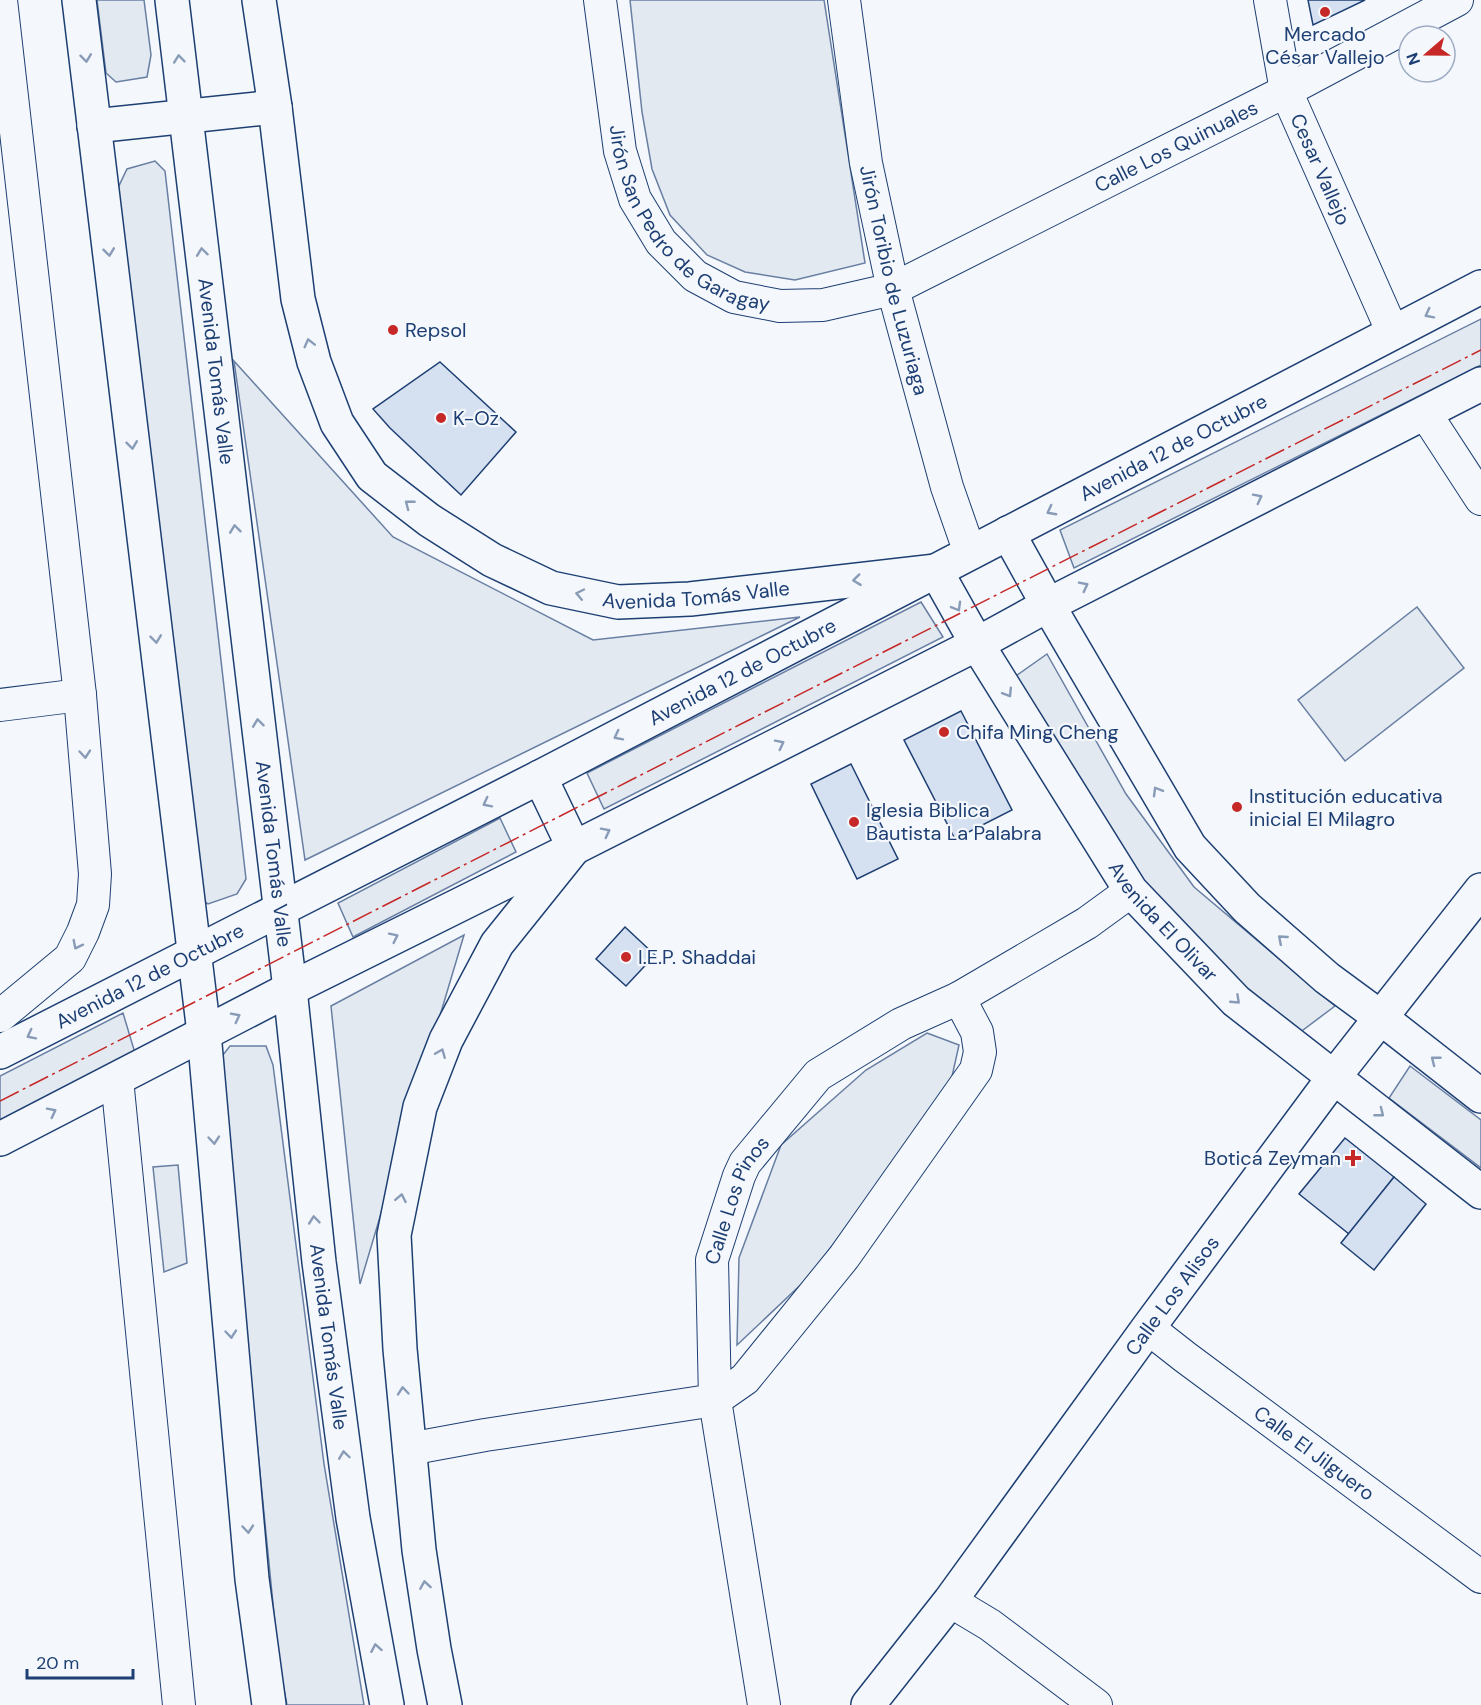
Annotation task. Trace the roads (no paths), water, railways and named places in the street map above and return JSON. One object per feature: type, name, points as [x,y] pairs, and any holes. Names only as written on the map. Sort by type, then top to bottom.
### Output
[{"type":"main road","points":[[79,0],[204,1033],[252,1579],[269,1705]]},
{"type":"main road","name":"Avenida Tomás Valle","points":[[172,0],[290,989],[319,1262],[351,1506],[387,1705]]},
{"type":"main road","name":"Avenida Tomás Valle","points":[[259,0],[275,107],[298,299],[314,362],[337,423],[372,476],[429,520],[492,560],[551,588],[618,602],[690,600],[936,571]]},
{"type":"main road","points":[[94,126],[275,107]]},
{"type":"main road","name":"Avenida 12 de Octubre","points":[[0,1052],[540,777],[1481,287]]},
{"type":"main road","points":[[0,1139],[290,989],[977,644],[1048,605],[1481,384]]},
{"type":"main road","points":[[1008,533],[1190,847],[1247,908],[1327,978],[1481,1096]]},
{"type":"main road","name":"Avenida El Olivar","points":[[936,571],[977,644],[1131,891],[1236,1001],[1481,1192]]},
{"type":"main road","points":[[540,777],[574,848]]},
{"type":"main road","points":[[445,1705],[419,1550],[400,1349],[394,1235],[420,1107],[446,1040],[497,944],[574,848]]},
{"type":"main road","name":"Calle Los Alisos","points":[[868,1705],[950,1601],[1334,1077],[1481,890]]},
{"type":"street","points":[[0,1016],[70,958],[93,906],[95,874],[80,695],[1,0]]},
{"type":"street","name":"Jirón San Pedro de Garagay","points":[[600,0],[614,116],[623,161],[635,199],[661,242],[681,263],[695,276],[734,297],[780,306],[823,305],[893,289]]},
{"type":"street","name":"Jirón Toribio de Luzuriaga","points":[[844,0],[866,163],[893,289],[947,488],[970,554]]},
{"type":"street","name":"Cesar Vallejo","points":[[1270,0],[1287,92],[1393,333]]},
{"type":"street","name":"Calle Los Quinuales","points":[[893,289],[1287,92],[1457,0]]},
{"type":"street","points":[[1425,413],[1481,499]]},
{"type":"street","points":[[0,705],[80,695]]},
{"type":"street","name":"Calle Los Pinos","points":[[764,1705],[715,1400],[712,1260],[739,1176],[745,1163],[818,1076],[901,1024],[959,998],[1087,923],[1131,891]]},
{"type":"street","points":[[409,1449],[485,1435],[715,1400],[745,1379],[844,1257],[976,1070],[980,1052],[977,1032],[959,998]]},
{"type":"street","points":[[117,1079],[179,1705]]},
{"type":"street","name":"Calle El Jilguero","points":[[1148,1328],[1185,1358],[1481,1577]]},
{"type":"street","points":[[950,1601],[990,1624],[1096,1705]]},
{"type":"place","name":"Mercado César Vallejo","points":[[1325,12]]},
{"type":"place","name":"Repsol","points":[[393,330]]},
{"type":"place","name":"K-Oz","points":[[441,418]]},
{"type":"place","name":"Chifa Ming Cheng","points":[[944,732]]},
{"type":"place","name":"Institución educativa inicial El Milagro","points":[[1237,807]]},
{"type":"place","name":"Iglesia Biblica Bautista La Palabra","points":[[854,822]]},
{"type":"place","name":"I.E.P. Shaddai","points":[[626,957]]},
{"type":"place","name":"Botica Zeyman","points":[[1353,1158]]}]
